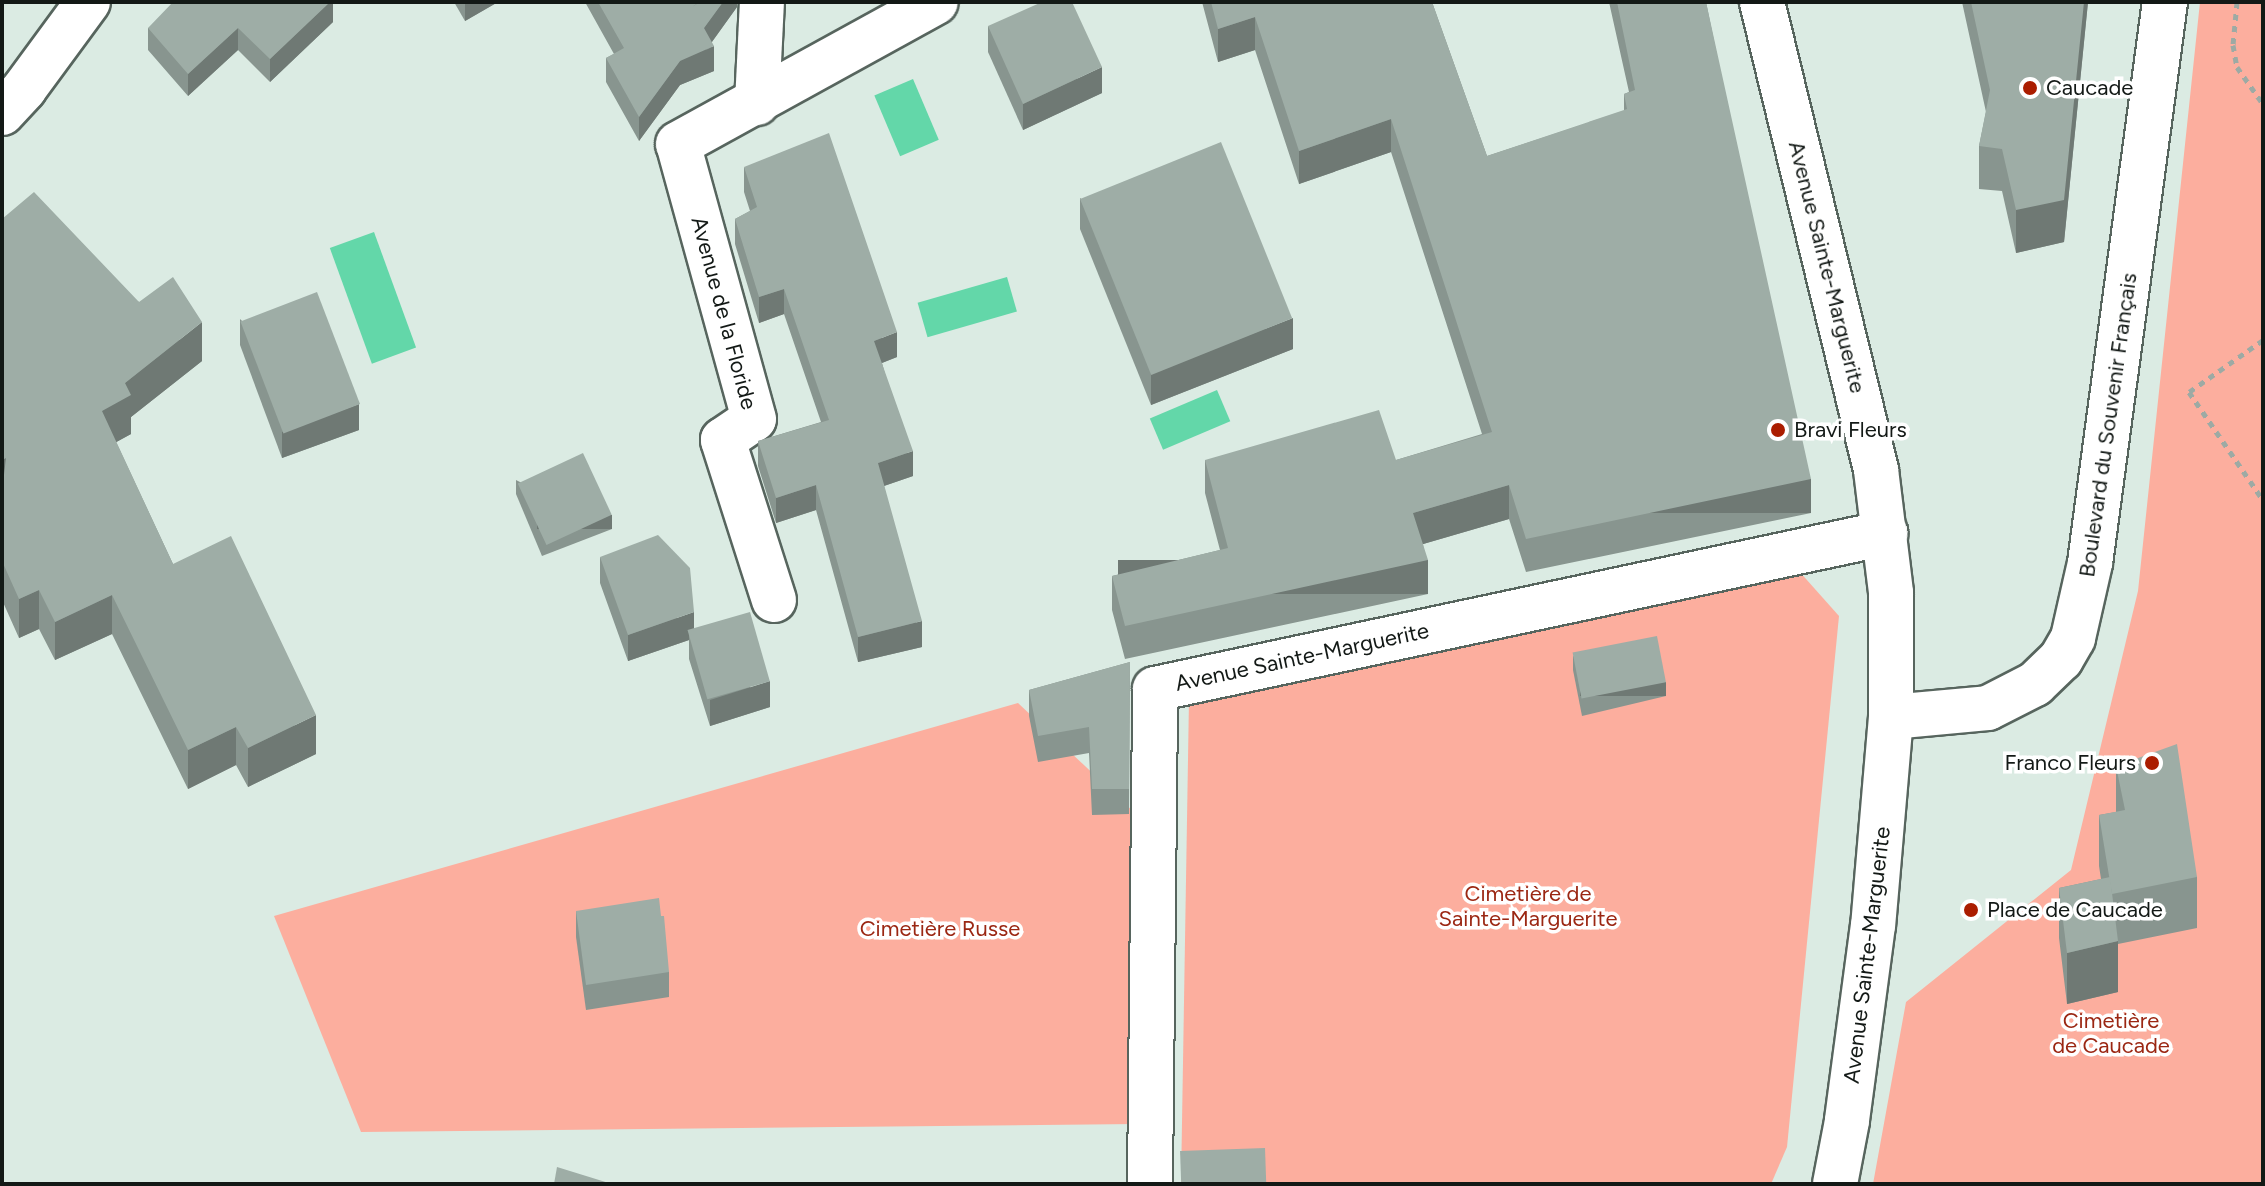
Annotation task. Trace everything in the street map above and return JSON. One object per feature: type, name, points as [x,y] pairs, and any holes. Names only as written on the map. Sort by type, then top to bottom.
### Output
[{"type":"street","points":[[2,113],[88,2]]},
{"type":"street","points":[[757,103],[762,2]]},
{"type":"street","name":"Avenue de la Floride","points":[[774,600],[723,440],[754,419],[678,144],[936,2]]},
{"type":"street","name":"Avenue Sainte-Marguerite","points":[[1762,2],[1876,470],[1891,593],[1891,717],[1873,925],[1847,1121],[1835,1184]]},
{"type":"street","name":"Boulevard du Souvenir Français","points":[[1891,717],[1988,708],[2035,684],[2061,659],[2073,638],[2090,563],[2165,2]]},
{"type":"street","name":"Avenue Sainte-Marguerite","points":[[1150,1184],[1155,689],[1886,533]]},
{"type":"path","points":[[2237,2],[2233,45],[2237,67],[2263,104]]},
{"type":"path","points":[[2263,340],[2189,392],[2263,500]]},
{"type":"green space","name":"Cimetière de Caucade","points":[[2200,2],[2263,2],[2263,1184],[1873,1184],[1906,1002],[2071,870],[2138,591]]},
{"type":"green space","name":"Cimetière de Sainte-Marguerite","points":[[1790,561],[1839,616],[1787,1147],[1771,1184],[1181,1184],[1189,699]]},
{"type":"green space","name":"Cimetière Russe","points":[[1018,703],[1136,814],[1137,1124],[361,1132],[274,916]]},
{"type":"shaded area","points":[[913,79],[939,140],[900,156],[874,95]]},
{"type":"shaded area","points":[[374,232],[416,348],[372,364],[330,248]]},
{"type":"shaded area","points":[[1007,277],[1017,312],[928,337],[918,303]]},
{"type":"shaded area","points":[[1217,390],[1230,421],[1163,450],[1150,419]]},
{"type":"building","points":[[173,2],[330,2],[270,59],[238,28],[188,74],[148,28]]},
{"type":"building","points":[[598,2],[699,2],[692,7],[700,2],[723,2],[704,28],[714,46],[680,61],[639,117],[606,58],[624,48]]},
{"type":"building","points":[[1042,2],[1072,2],[1102,67],[1023,104],[988,26]]},
{"type":"building","points":[[1211,2],[1432,2],[1487,156],[1627,109],[1624,94],[1635,90],[1617,2],[1706,2],[1811,479],[1526,539],[1509,485],[1413,513],[1428,560],[1125,626],[1112,576],[1228,548],[1205,460],[1379,410],[1396,460],[1492,432],[1391,119],[1299,151],[1255,17],[1218,29]]},
{"type":"building","name":"Caucade","points":[[1971,2],[2084,2],[2064,200],[2016,210],[2002,149],[1979,146],[1990,90]]},
{"type":"building","points":[[829,133],[897,332],[874,341],[913,451],[878,463],[922,621],[858,637],[816,485],[776,498],[758,441],[829,420],[784,289],[759,297],[735,219],[757,207],[744,167]]},
{"type":"building","points":[[1221,142],[1292,318],[1151,375],[1080,199]]},
{"type":"building","points":[[34,192],[139,302],[173,277],[202,322],[125,383],[131,395],[102,411],[173,564],[231,536],[316,715],[248,748],[236,727],[188,750],[112,595],[55,622],[39,590],[19,599],[2,561],[2,492],[6,458],[2,460],[2,219]]},
{"type":"building","points":[[317,292],[360,404],[283,433],[240,321]]},
{"type":"building","points":[[583,453],[612,515],[546,545],[518,483]]},
{"type":"building","points":[[658,535],[690,568],[694,612],[628,635],[600,557]]},
{"type":"building","points":[[750,612],[770,681],[707,699],[688,630]]},
{"type":"building","points":[[1657,636],[1666,682],[1582,699],[1573,652]]},
{"type":"building","points":[[1130,662],[1129,789],[1092,789],[1089,727],[1038,736],[1029,690]]},
{"type":"building","points":[[2177,744],[2197,877],[2112,894],[2099,815],[2125,810],[2116,766]]},
{"type":"building","points":[[2110,877],[2118,941],[2067,953],[2059,888]]},
{"type":"building","points":[[659,898],[661,916],[664,916],[669,972],[586,985],[576,911]]},
{"type":"building","points":[[1265,1148],[1266,1184],[1181,1184],[1180,1151]]},
{"type":"building","points":[[557,1167],[612,1184],[554,1184]]},
{"type":"place","name":"Caucade","points":[[2030,88]]},
{"type":"place","name":"Bravi Fleurs","points":[[1778,430]]},
{"type":"place","name":"Franco Fleurs","points":[[2152,763]]},
{"type":"place","name":"Place de Caucade","points":[[1971,910]]}]
